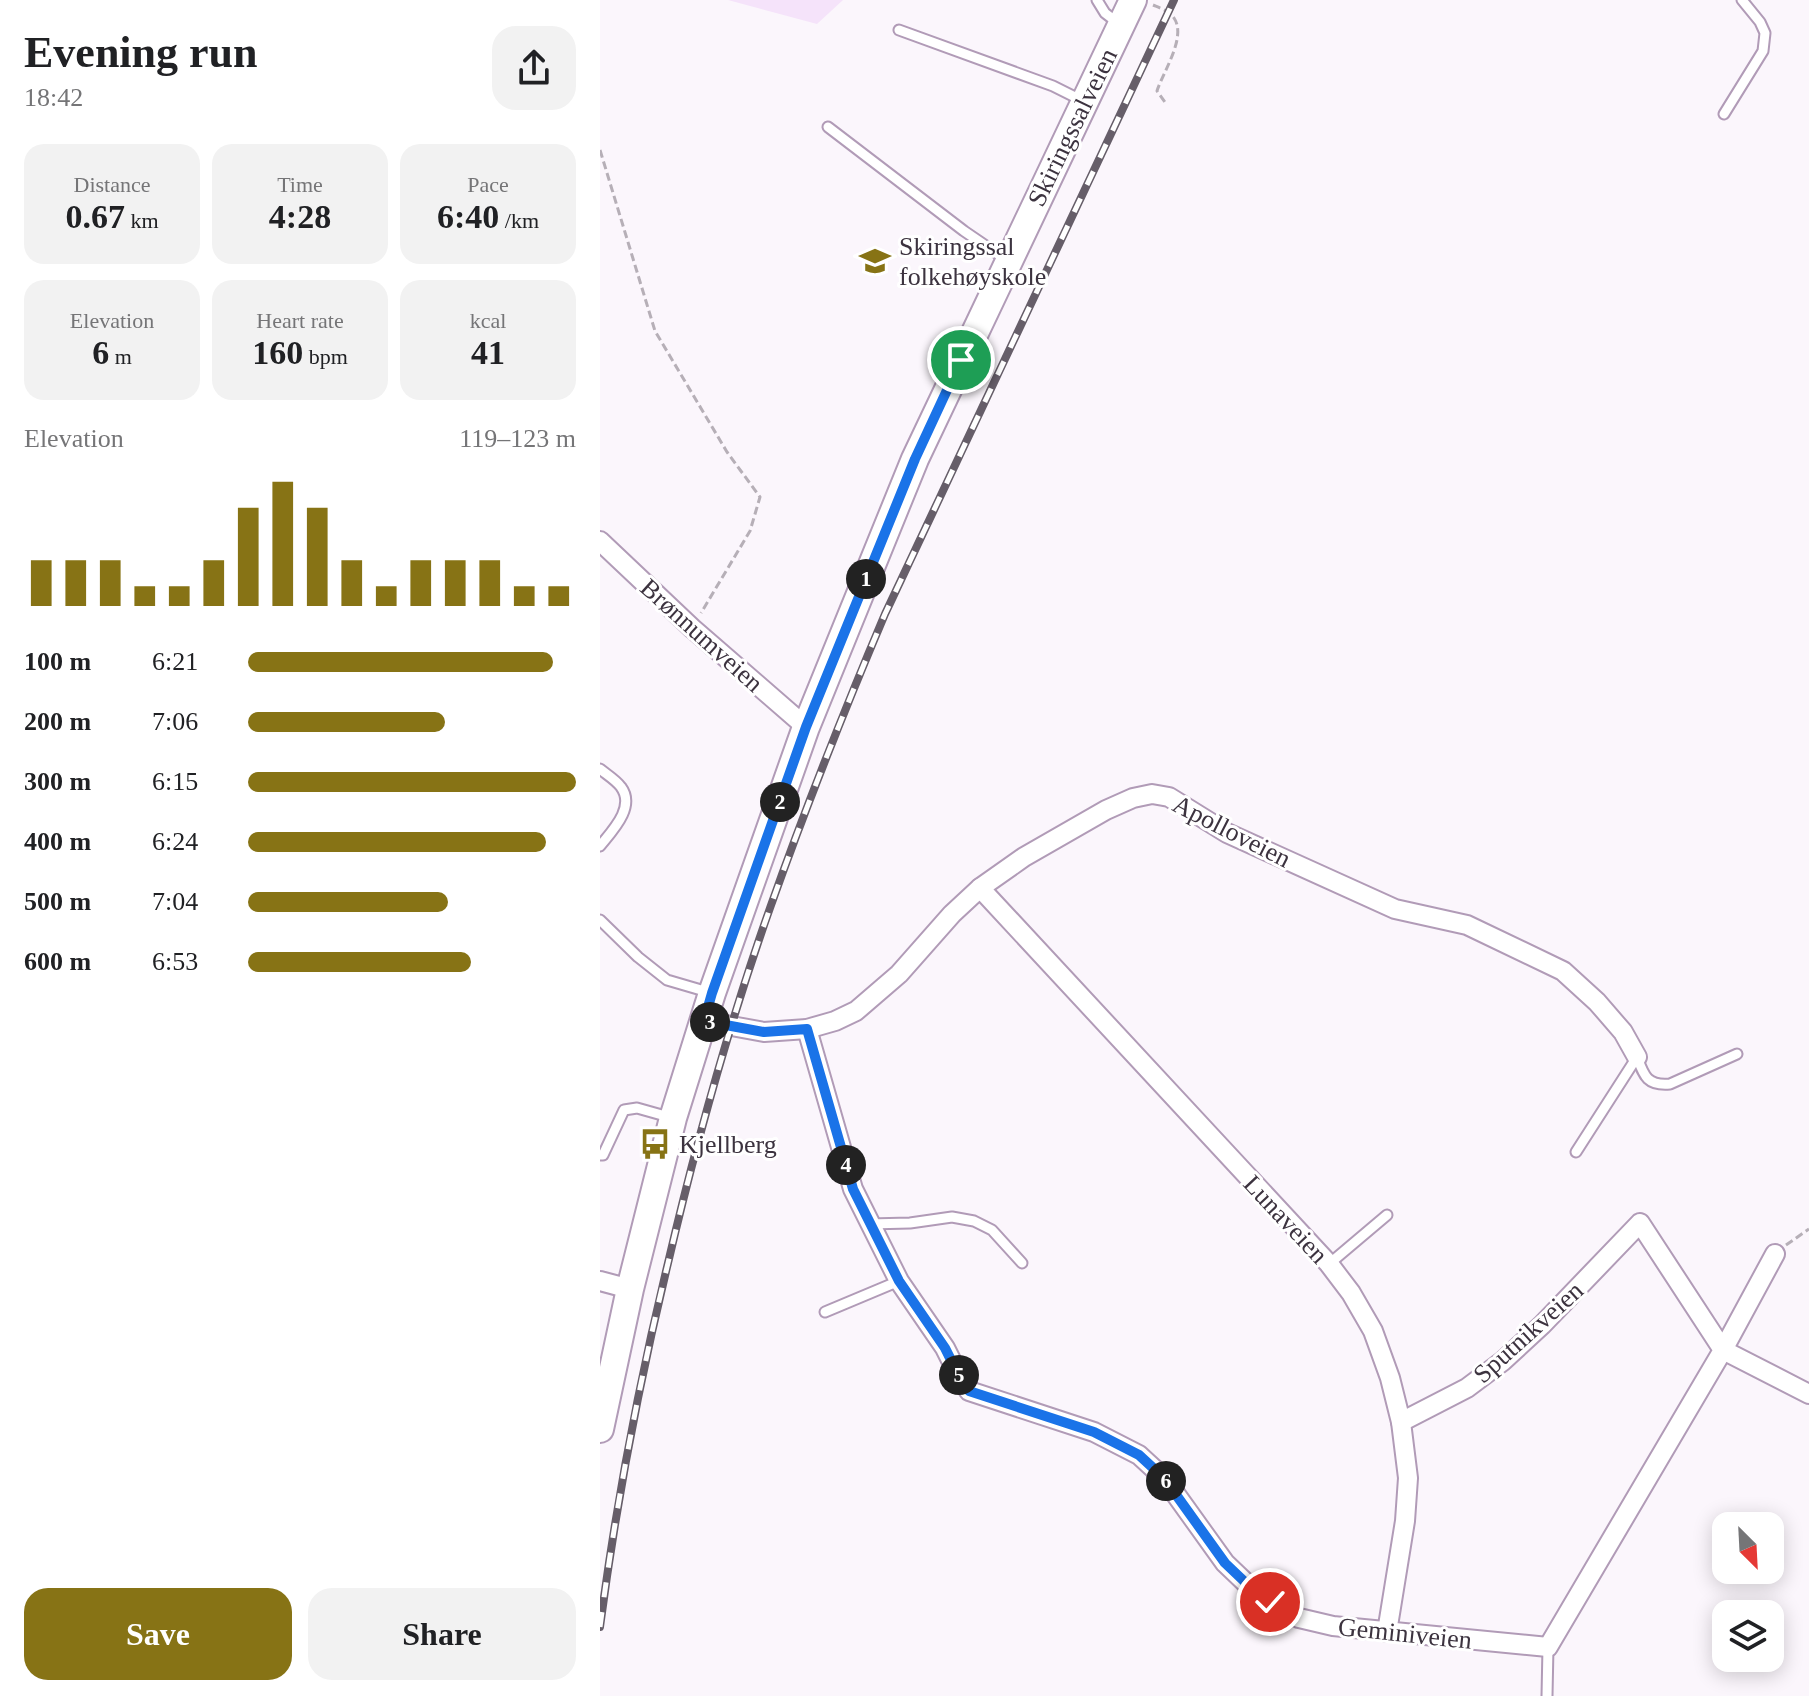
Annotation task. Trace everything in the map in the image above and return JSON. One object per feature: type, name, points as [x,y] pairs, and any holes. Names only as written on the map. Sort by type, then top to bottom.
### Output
[{"type":"main road","name":"Skiringssalveien","points":[[600,1429],[630,1289],[673,1118],[712,993],[806,727],[915,459],[1133,0]]},
{"type":"street","name":"Brønnumveien","points":[[600,541],[692,628],[806,727]]},
{"type":"street","name":"Apolloveien","points":[[704,1021],[764,1032],[807,1029],[856,1011],[899,974],[952,914],[980,888],[1024,857],[1106,810],[1133,798],[1152,794],[1169,797],[1227,833],[1395,909],[1467,925],[1563,971],[1597,1002],[1623,1032],[1637,1057]]},
{"type":"street","name":"Lunaveien","points":[[980,888],[1329,1264],[1351,1293],[1373,1331],[1390,1378],[1401,1422],[1408,1478],[1405,1521],[1387,1632]]},
{"type":"street","name":"Geminiveien","points":[[807,1029],[853,1189],[899,1281],[945,1348],[969,1391],[1094,1432],[1139,1455],[1164,1478],[1225,1563],[1270,1602],[1299,1618],[1333,1626],[1548,1647]]},
{"type":"street","name":"Sputnikveien","points":[[1401,1422],[1467,1388],[1503,1361],[1640,1223],[1723,1350]]},
{"type":"street","points":[[1548,1647],[1723,1350],[1775,1254]]},
{"type":"street","points":[[600,1281],[630,1289]]},
{"type":"street","points":[[1723,1350],[1809,1394]]},
{"type":"lane","points":[[1097,0],[1105,13],[1121,25]]},
{"type":"lane","points":[[1724,114],[1763,51],[1765,33],[1742,0]]},
{"type":"lane","points":[[899,30],[1053,86],[1084,101]]},
{"type":"lane","points":[[828,127],[1008,261]]},
{"type":"lane","points":[[600,769],[621,786],[625,797],[625,811],[600,846]]},
{"type":"lane","points":[[600,920],[667,980],[712,993]]},
{"type":"lane","points":[[1637,1057],[1644,1075],[1660,1085],[1670,1084],[1737,1054]]},
{"type":"lane","points":[[1576,1152],[1637,1057]]},
{"type":"lane","points":[[600,1155],[603,1155],[624,1110],[637,1108],[673,1118]]},
{"type":"lane","points":[[1329,1264],[1387,1215]]},
{"type":"lane","points":[[869,1224],[910,1223],[952,1217],[974,1221],[992,1230],[1022,1263]]},
{"type":"lane","points":[[825,1312],[899,1281]]},
{"type":"lane","points":[[1547,1696],[1548,1647]]},
{"type":"path","points":[[1142,0],[1168,12],[1176,20],[1178,41],[1157,91],[1167,105]]},
{"type":"path","points":[[600,150],[655,331],[727,452],[760,497],[750,531],[692,628]]},
{"type":"path","points":[[1775,1254],[1809,1229]]},
{"type":"shaded area","points":[[728,0],[843,0],[817,24]]},
{"type":"railway","points":[[600,1627],[629,1444],[668,1263],[714,1084],[770,908],[825,760],[885,614],[1174,0]]},
{"type":"place","name":"Skiringssal folkehøyskole","points":[[875,261]]},
{"type":"place","name":"Kjellberg","points":[[655,1144]]},
{"type":"route","points":[[961,360],[915,459],[806,727],[704,1021],[764,1032],[807,1029],[853,1189],[899,1281],[945,1348],[969,1391],[1094,1432],[1139,1455],[1164,1478],[1225,1563],[1270,1602]]}]
